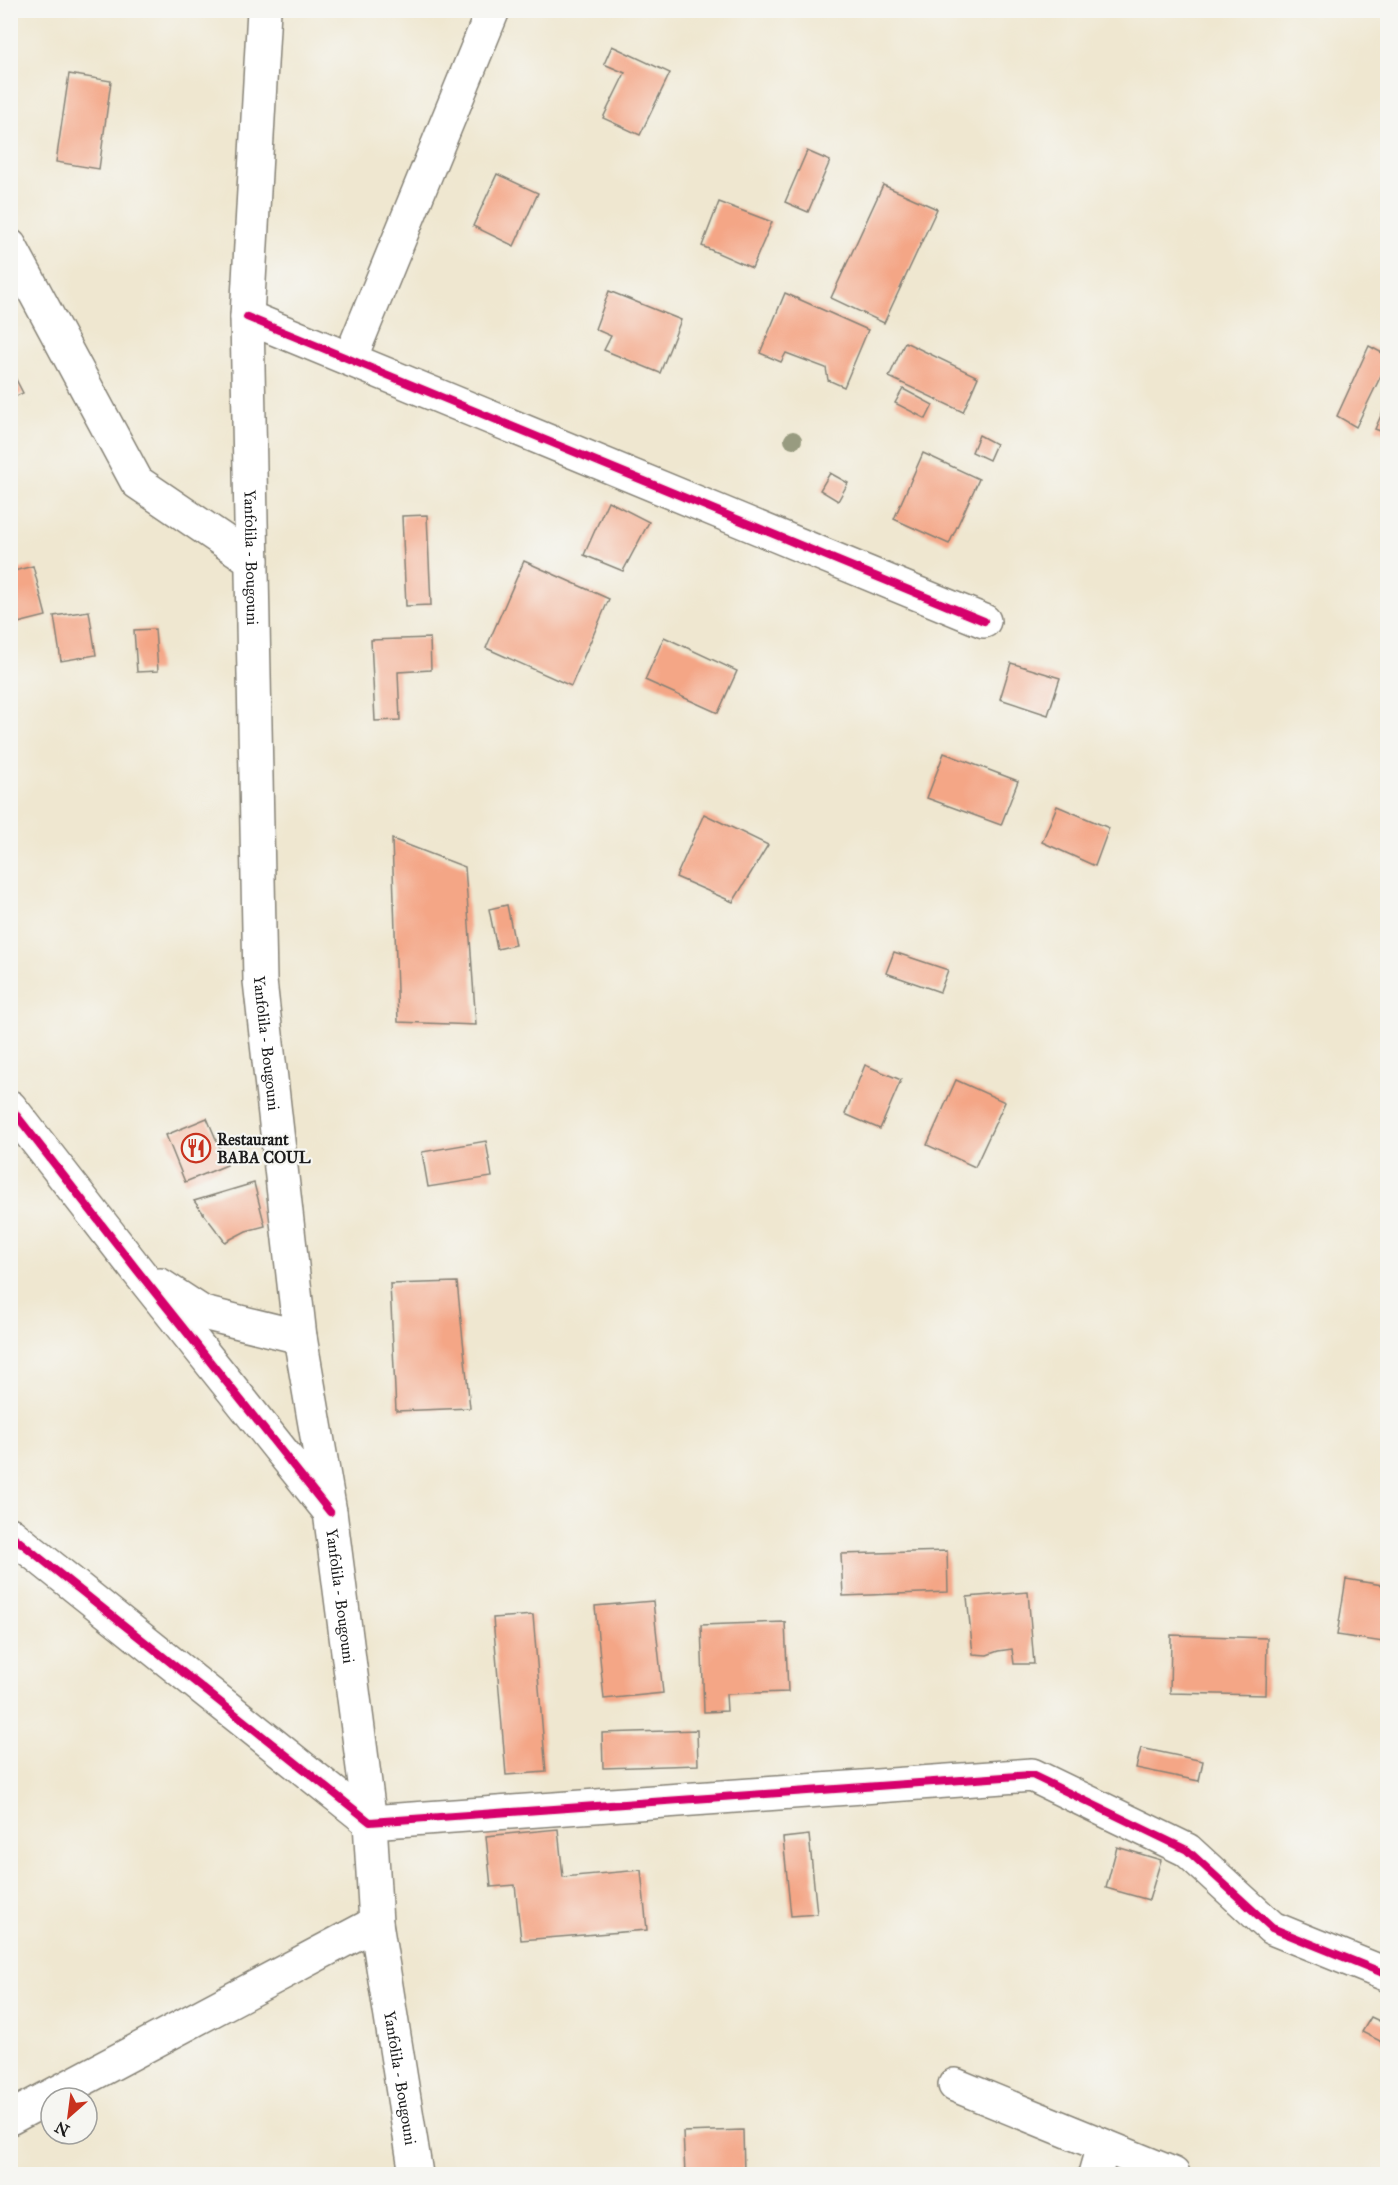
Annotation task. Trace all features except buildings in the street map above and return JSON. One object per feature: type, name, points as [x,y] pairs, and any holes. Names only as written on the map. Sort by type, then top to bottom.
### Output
[{"type":"street","name":"Yanfolila - Bougouni","points":[[264,10],[247,317],[261,981],[300,1337],[330,1512],[370,1822],[376,1923],[416,2175]]},
{"type":"street","points":[[350,359],[494,10]]},
{"type":"street","points":[[10,246],[137,482],[252,560]]},
{"type":"street","points":[[247,317],[984,621]]},
{"type":"street","points":[[10,1107],[330,1512]]},
{"type":"street","points":[[137,1270],[203,1313],[300,1337]]},
{"type":"street","points":[[10,1534],[370,1822],[1032,1775],[1187,1850],[1272,1928],[1388,1975]]},
{"type":"street","points":[[10,2118],[376,1923]]},
{"type":"street","points":[[955,2085],[1099,2160],[1173,2175]]},
{"type":"cycle path","points":[[247,317],[984,621]]},
{"type":"cycle path","points":[[10,1107],[330,1512]]},
{"type":"cycle path","points":[[10,1534],[370,1822],[1032,1775],[1187,1850],[1272,1928],[1388,1975]]},
{"type":"place","name":"Restaurant BABA COUL","points":[[196,1148]]}]
